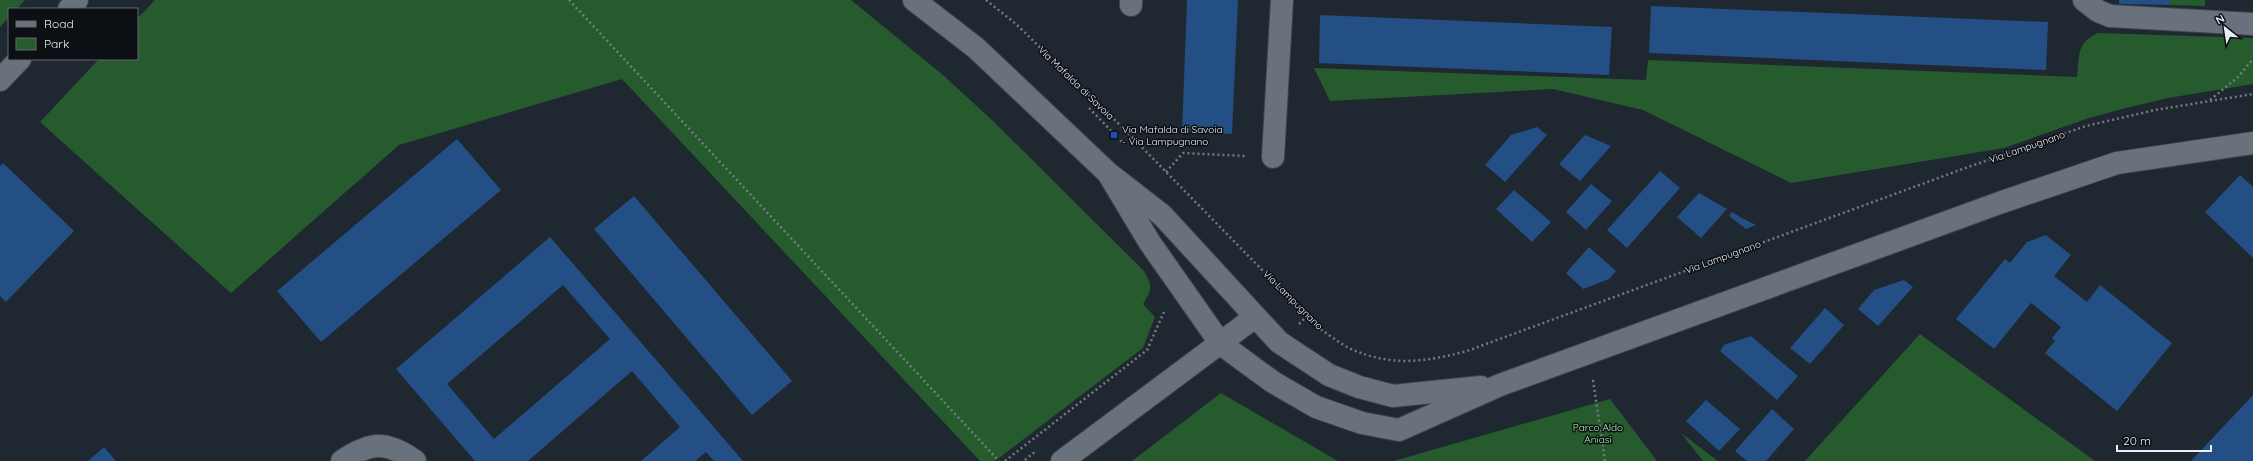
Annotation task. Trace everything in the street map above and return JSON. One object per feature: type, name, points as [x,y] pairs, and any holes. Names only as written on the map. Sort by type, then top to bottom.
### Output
[{"type":"street","points":[[70,8],[77,0]]},
{"type":"street","points":[[914,0],[976,48],[1108,174],[1162,216],[1279,342],[1298,356],[1329,375],[1359,387],[1393,396],[1500,385]]},
{"type":"street","points":[[1273,157],[1282,0]]},
{"type":"street","points":[[2084,0],[2098,12],[2110,16],[2253,24]]},
{"type":"street","points":[[0,80],[19,60]]},
{"type":"street","points":[[1108,174],[1150,243],[1221,344],[1272,382],[1316,407],[1362,423],[1399,430],[1500,385],[2002,202],[2117,163],[2253,143]]},
{"type":"street","points":[[1062,461],[1256,317]]},
{"type":"street","points":[[342,461],[360,449],[372,445],[395,449],[415,461]]},
{"type":"path","points":[[569,0],[999,461]]},
{"type":"path","name":"Via Mafalda di Savoia","points":[[986,0],[1016,24],[1230,237]]},
{"type":"path","points":[[2210,100],[2238,77],[2253,59]]},
{"type":"path","name":"Via Lampugnano","points":[[1230,237],[1320,329],[1350,349],[1377,358],[1402,362],[1426,360],[1467,351],[1956,171],[2086,126],[2210,100],[2253,94]]},
{"type":"path","points":[[1089,108],[1123,143]]},
{"type":"path","points":[[1166,172],[1182,153],[1273,157]]},
{"type":"path","points":[[1005,461],[1147,350],[1165,311]]},
{"type":"path","points":[[1592,351],[1594,390],[1605,461]]},
{"type":"green space","points":[[0,0],[25,0],[18,8],[8,8],[8,18],[0,27]]},
{"type":"green space","points":[[155,0],[851,0],[943,75],[993,121],[1143,270],[1150,284],[1150,291],[1143,304],[1155,317],[1143,348],[995,461],[980,461],[622,79],[399,145],[231,293],[40,122],[98,60],[138,60],[138,18]]},
{"type":"green space","points":[[2170,0],[2205,0],[2205,6],[2170,5]]},
{"type":"green space","points":[[2098,33],[2253,38],[2253,84],[2168,98],[2126,108],[2089,118],[2004,148],[1791,183],[1643,110],[1553,89],[1330,101],[1314,68],[1646,80],[1648,60],[2077,77],[2079,57],[2082,46],[2091,37]]},
{"type":"green space","points":[[1920,334],[2095,461],[1805,461]]},
{"type":"green space","points":[[1221,393],[1338,461],[1132,461]]},
{"type":"green space","name":"Parco Aldo Aniasi","points":[[1610,399],[1657,461],[1394,461]]},
{"type":"green space","points":[[1681,433],[1718,461],[1703,461]]},
{"type":"building","points":[[1187,0],[1238,0],[1232,134],[1182,132]]},
{"type":"building","points":[[2119,0],[2170,0],[2170,5],[2119,4]]},
{"type":"building","points":[[1651,6],[2048,22],[2046,70],[1649,53]]},
{"type":"building","points":[[1320,15],[1612,27],[1609,75],[1319,63]]},
{"type":"building","points":[[1537,127],[1547,135],[1505,182],[1485,165],[1511,135]]},
{"type":"building","points":[[1585,135],[1611,146],[1580,181],[1559,164]]},
{"type":"building","points":[[457,139],[501,190],[321,342],[277,291]]},
{"type":"building","points":[[3,163],[74,231],[6,302],[0,296],[0,166]]},
{"type":"building","points":[[1660,171],[1680,188],[1627,248],[1607,230]]},
{"type":"building","points":[[2240,175],[2253,187],[2253,258],[2205,212]]},
{"type":"building","points":[[1591,184],[1612,201],[1586,230],[1566,212]]},
{"type":"building","points":[[1514,190],[1551,222],[1532,242],[1496,209]]},
{"type":"building","points":[[1699,193],[1727,209],[1701,238],[1677,217]]},
{"type":"building","points":[[634,196],[792,381],[752,415],[594,229]]},
{"type":"building","points":[[1732,212],[1756,225],[1746,229],[1729,216]]},
{"type":"building","points":[[2046,235],[2071,255],[2054,276],[2087,302],[2100,285],[2172,343],[2117,411],[2045,353],[2055,341],[2052,338],[2061,327],[2031,303],[1994,349],[1956,319],[2005,259],[2010,263],[2027,242]]},
{"type":"building","points":[[550,237],[743,461],[714,461],[706,452],[695,461],[641,461],[680,427],[632,371],[528,461],[475,461],[396,369]],"holes":[[[563,285],[610,339],[494,439],[447,384]]]},
{"type":"building","points":[[1589,247],[1616,271],[1609,279],[1583,289],[1566,273]]},
{"type":"building","points":[[1904,280],[1913,287],[1878,326],[1858,309],[1874,290]]},
{"type":"building","points":[[1825,308],[1844,325],[1810,364],[1790,348]]},
{"type":"building","points":[[1751,336],[1798,376],[1777,400],[1720,351],[1724,345]]},
{"type":"building","points":[[2253,395],[2253,461],[2191,461]]},
{"type":"building","points":[[1706,400],[1740,429],[1719,451],[1686,421]]},
{"type":"building","points":[[1772,409],[1794,429],[1766,461],[1747,461],[1735,451]]},
{"type":"building","points":[[104,447],[116,461],[88,461]]},
{"type":"place","name":"Via Mafalda di Savoia - Via Lampugnano","points":[[1114,135]]}]
